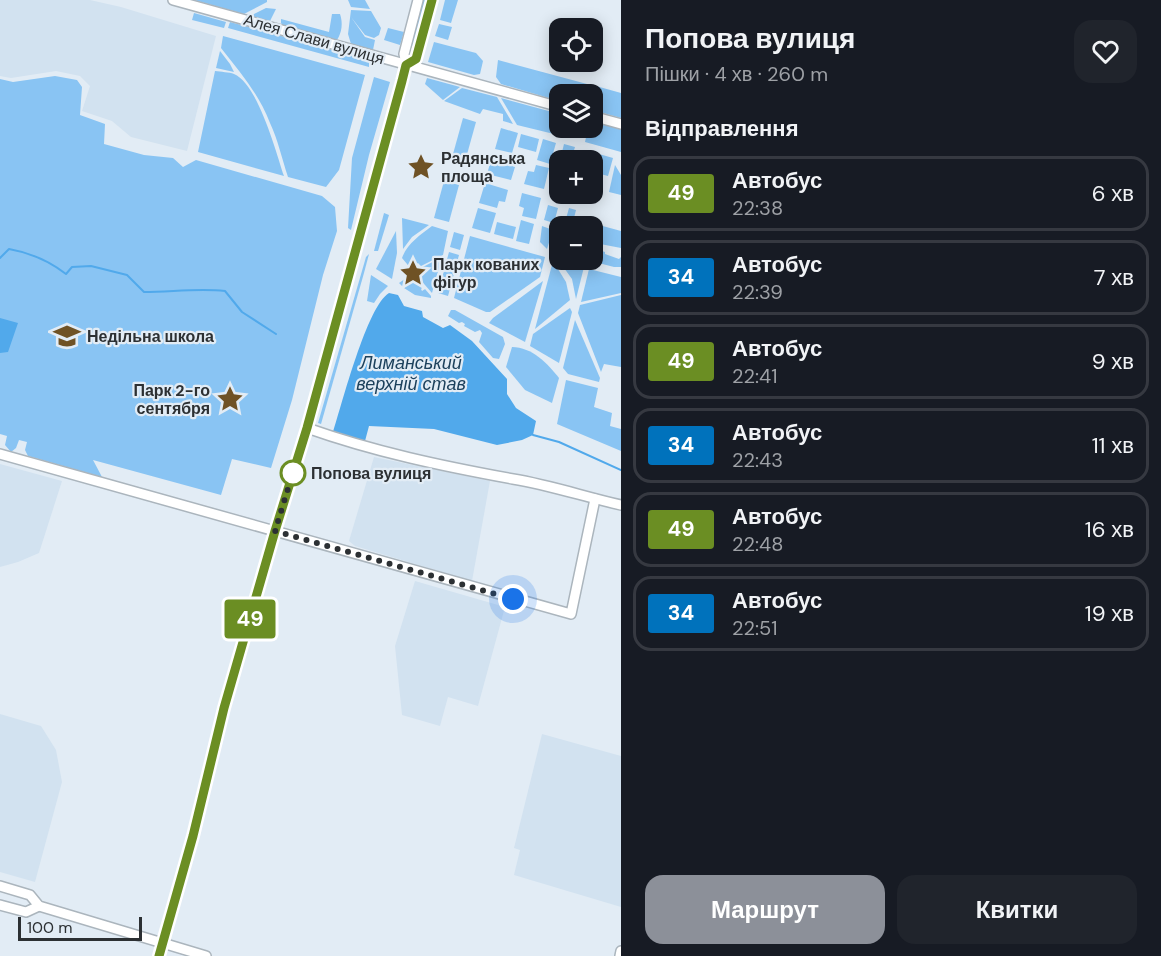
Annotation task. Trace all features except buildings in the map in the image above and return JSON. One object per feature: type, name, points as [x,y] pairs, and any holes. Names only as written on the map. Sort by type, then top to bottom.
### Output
[{"type":"street","name":"Алея Слави вулиця","points":[[173,0],[549,104]]},
{"type":"street","points":[[159,956],[193,836],[224,708],[307,428],[406,65],[404,54],[418,0]]},
{"type":"street","points":[[406,65],[416,59],[432,0]]},
{"type":"street","points":[[603,119],[621,124]]},
{"type":"street","points":[[307,428],[384,453],[513,479],[621,505]]},
{"type":"street","points":[[0,454],[571,614],[595,499]]},
{"type":"street","points":[[0,886],[30,894],[39,906],[206,956]]},
{"type":"street","points":[[0,905],[26,912],[39,906]]},
{"type":"street","points":[[620,956],[621,951]]},
{"type":"shaded area","points":[[0,0],[90,0],[216,36],[187,151],[131,137],[112,121],[82,111],[90,86],[80,76],[56,71],[11,78],[0,76]]},
{"type":"shaded area","points":[[194,0],[267,0],[267,2],[244,14]]},
{"type":"shaded area","points":[[348,0],[365,0],[370,9],[351,7]]},
{"type":"shaded area","points":[[422,0],[428,0],[416,47],[410,45]]},
{"type":"shaded area","points":[[445,0],[458,0],[451,23],[440,20]]},
{"type":"shaded area","points":[[266,8],[276,9],[270,21],[250,16]]},
{"type":"shaded area","points":[[351,10],[371,11],[381,28],[379,35],[374,38],[365,35],[351,17],[365,37],[375,40],[373,50],[351,44],[348,34]]},
{"type":"shaded area","points":[[194,13],[226,22],[224,28],[192,20]]},
{"type":"shaded area","points":[[332,14],[340,14],[341,17],[341,31],[337,40],[283,26],[281,23],[281,19],[329,32]]},
{"type":"shaded area","points":[[230,22],[369,60],[369,67],[228,28]]},
{"type":"shaded area","points":[[439,24],[452,27],[448,40],[435,36]]},
{"type":"shaded area","points":[[388,28],[404,32],[400,45],[384,40]]},
{"type":"shaded area","points":[[223,36],[365,75],[339,170],[326,187],[288,177],[266,112],[221,48]]},
{"type":"shaded area","points":[[434,42],[476,53],[483,61],[480,74],[474,75],[428,62]]},
{"type":"shaded area","points":[[220,51],[230,64],[234,72],[216,68]]},
{"type":"shaded area","points":[[498,60],[587,84],[549,84],[549,98],[501,84],[496,77]]},
{"type":"shaded area","points":[[215,71],[234,74],[243,80],[251,91],[265,120],[284,176],[198,152]]},
{"type":"shaded area","points":[[55,76],[77,80],[82,87],[80,115],[105,124],[104,144],[144,155],[173,158],[183,167],[196,160],[322,196],[335,207],[337,231],[323,275],[292,400],[271,468],[232,459],[221,495],[93,460],[102,477],[28,456],[25,450],[27,442],[19,440],[16,448],[11,452],[5,445],[7,436],[0,434],[0,79],[13,82]]},
{"type":"shaded area","points":[[374,77],[390,82],[351,230],[348,228],[352,158]]},
{"type":"shaded area","points":[[427,78],[460,87],[443,100],[425,84]]},
{"type":"shaded area","points":[[462,88],[497,97],[513,124],[503,121],[503,114],[483,109],[480,114],[444,101]]},
{"type":"shaded area","points":[[603,88],[621,93],[621,118],[603,113]]},
{"type":"shaded area","points":[[501,98],[549,111],[549,133],[517,125]]},
{"type":"shaded area","points":[[463,118],[476,122],[466,158],[453,154]]},
{"type":"shaded area","points":[[603,123],[621,128],[621,152],[585,142],[586,138],[603,138]]},
{"type":"shaded area","points":[[501,128],[518,133],[512,153],[495,149]]},
{"type":"shaded area","points":[[521,134],[539,139],[536,152],[518,147]]},
{"type":"shaded area","points":[[543,139],[556,143],[554,150],[549,150],[549,164],[537,160]]},
{"type":"shaded area","points":[[564,144],[575,147],[574,150],[562,150]]},
{"type":"shaded area","points":[[493,153],[511,159],[509,165],[515,167],[511,180],[487,174]]},
{"type":"shaded area","points":[[603,155],[613,158],[608,176],[603,175]]},
{"type":"shaded area","points":[[536,165],[549,168],[544,189],[524,184],[528,171],[534,172]]},
{"type":"shaded area","points":[[615,165],[621,175],[621,195],[609,192]]},
{"type":"shaded area","points":[[444,181],[459,185],[449,222],[434,218]]},
{"type":"shaded area","points":[[485,183],[508,190],[505,202],[499,201],[497,208],[479,203]]},
{"type":"shaded area","points":[[522,193],[541,198],[536,219],[522,216],[524,208],[519,206]]},
{"type":"shaded area","points":[[548,205],[558,208],[556,216],[549,216],[549,222],[544,220]]},
{"type":"shaded area","points":[[478,208],[496,213],[490,233],[472,228]]},
{"type":"shaded area","points":[[569,208],[576,210],[574,216],[567,216]]},
{"type":"shaded area","points":[[384,213],[389,215],[378,251],[374,251]]},
{"type":"shaded area","points":[[402,218],[429,225],[412,237],[403,249]]},
{"type":"shaded area","points":[[521,220],[534,224],[529,244],[516,241]]},
{"type":"shaded area","points":[[497,222],[516,227],[513,239],[494,234]]},
{"type":"shaded area","points":[[432,226],[448,231],[443,255],[421,266],[418,263],[415,265],[417,268],[412,270],[402,258],[404,253],[414,240]]},
{"type":"shaded area","points":[[542,226],[549,229],[547,249],[540,242]]},
{"type":"shaded area","points":[[603,226],[621,231],[621,248],[603,245]]},
{"type":"shaded area","points":[[396,231],[397,253],[392,279],[376,269]]},
{"type":"shaded area","points":[[454,232],[464,235],[460,250],[450,247]]},
{"type":"shaded area","points":[[470,236],[545,257],[540,277],[490,312],[454,298]]},
{"type":"shaded area","points":[[603,251],[619,259],[621,257],[621,267],[603,264]]},
{"type":"shaded area","points":[[449,252],[459,255],[448,296],[438,293]]},
{"type":"shaded area","points":[[369,254],[321,424],[318,423],[366,257]]},
{"type":"shaded area","points":[[442,257],[432,293],[418,277],[425,273],[421,268]]},
{"type":"shaded area","points":[[551,270],[559,270],[566,282],[570,300],[535,329]]},
{"type":"shaded area","points":[[566,270],[583,270],[576,299],[572,279]]},
{"type":"shaded area","points":[[589,270],[621,277],[621,293],[581,302]]},
{"type":"shaded area","points":[[412,274],[423,287],[422,291],[425,289],[431,298],[415,295],[404,288],[412,282],[410,280],[403,287],[399,283]]},
{"type":"shaded area","points":[[371,275],[388,286],[374,303],[367,301]]},
{"type":"shaded area","points":[[543,281],[525,342],[489,323],[493,318]]},
{"type":"shaded area","points":[[621,295],[621,367],[604,364],[601,372],[578,313],[580,305]]},
{"type":"shaded area","points":[[570,308],[572,312],[559,363],[530,346],[533,334]]},
{"type":"shaded area","points":[[451,310],[455,310],[503,337],[505,344],[499,359],[493,358],[479,342],[482,333],[480,330],[475,332],[464,326],[462,322],[459,323],[448,316]]},
{"type":"shaded area","points":[[575,320],[600,378],[599,382],[568,374],[563,368]]},
{"type":"shaded area","points":[[512,347],[533,353],[545,362],[559,378],[552,403],[525,390],[506,367]]},
{"type":"shaded area","points":[[566,380],[598,388],[594,407],[612,413],[610,426],[621,429],[621,451],[557,424]]},
{"type":"shaded area","points":[[374,457],[490,481],[472,581],[355,546],[349,541]]},
{"type":"shaded area","points":[[0,464],[62,481],[39,553],[0,567]]},
{"type":"shaded area","points":[[415,581],[505,607],[478,706],[448,697],[440,726],[402,715],[395,646]]},
{"type":"shaded area","points":[[0,714],[41,726],[56,750],[62,782],[35,882],[0,872]]},
{"type":"shaded area","points":[[542,734],[621,756],[621,907],[514,875],[520,850],[514,848]]},
{"type":"water","name":"Лиманський верхній став","points":[[389,293],[398,295],[404,306],[422,311],[423,317],[443,328],[450,325],[472,341],[507,379],[507,394],[516,408],[536,421],[533,435],[522,440],[497,445],[434,429],[369,426],[365,441],[333,432],[364,335],[372,316]]},
{"type":"water","points":[[0,318],[18,323],[8,352],[0,353]]},
{"type":"waterway","points":[[0,258],[9,249],[46,261],[66,274],[72,267],[91,266],[127,275],[144,292],[225,291],[242,312],[276,334]]},
{"type":"waterway","points":[[533,435],[559,442],[621,470]]},
{"type":"bus line","name":"49","points":[[159,956],[193,836],[224,708],[307,428],[406,65],[416,59],[432,0]]},
{"type":"place","name":"Радянська площа","points":[[421,167]]},
{"type":"place","name":"Парк кованих фігур","points":[[413,273]]},
{"type":"place","name":"Недільна школа","points":[[67,336]]},
{"type":"place","name":"Парк 2-го сентября","points":[[230,399]]},
{"type":"place","name":"Попова вулиця","points":[[293,473]]},
{"type":"route","points":[[293,473],[295,466],[275,531],[513,599]]}]
